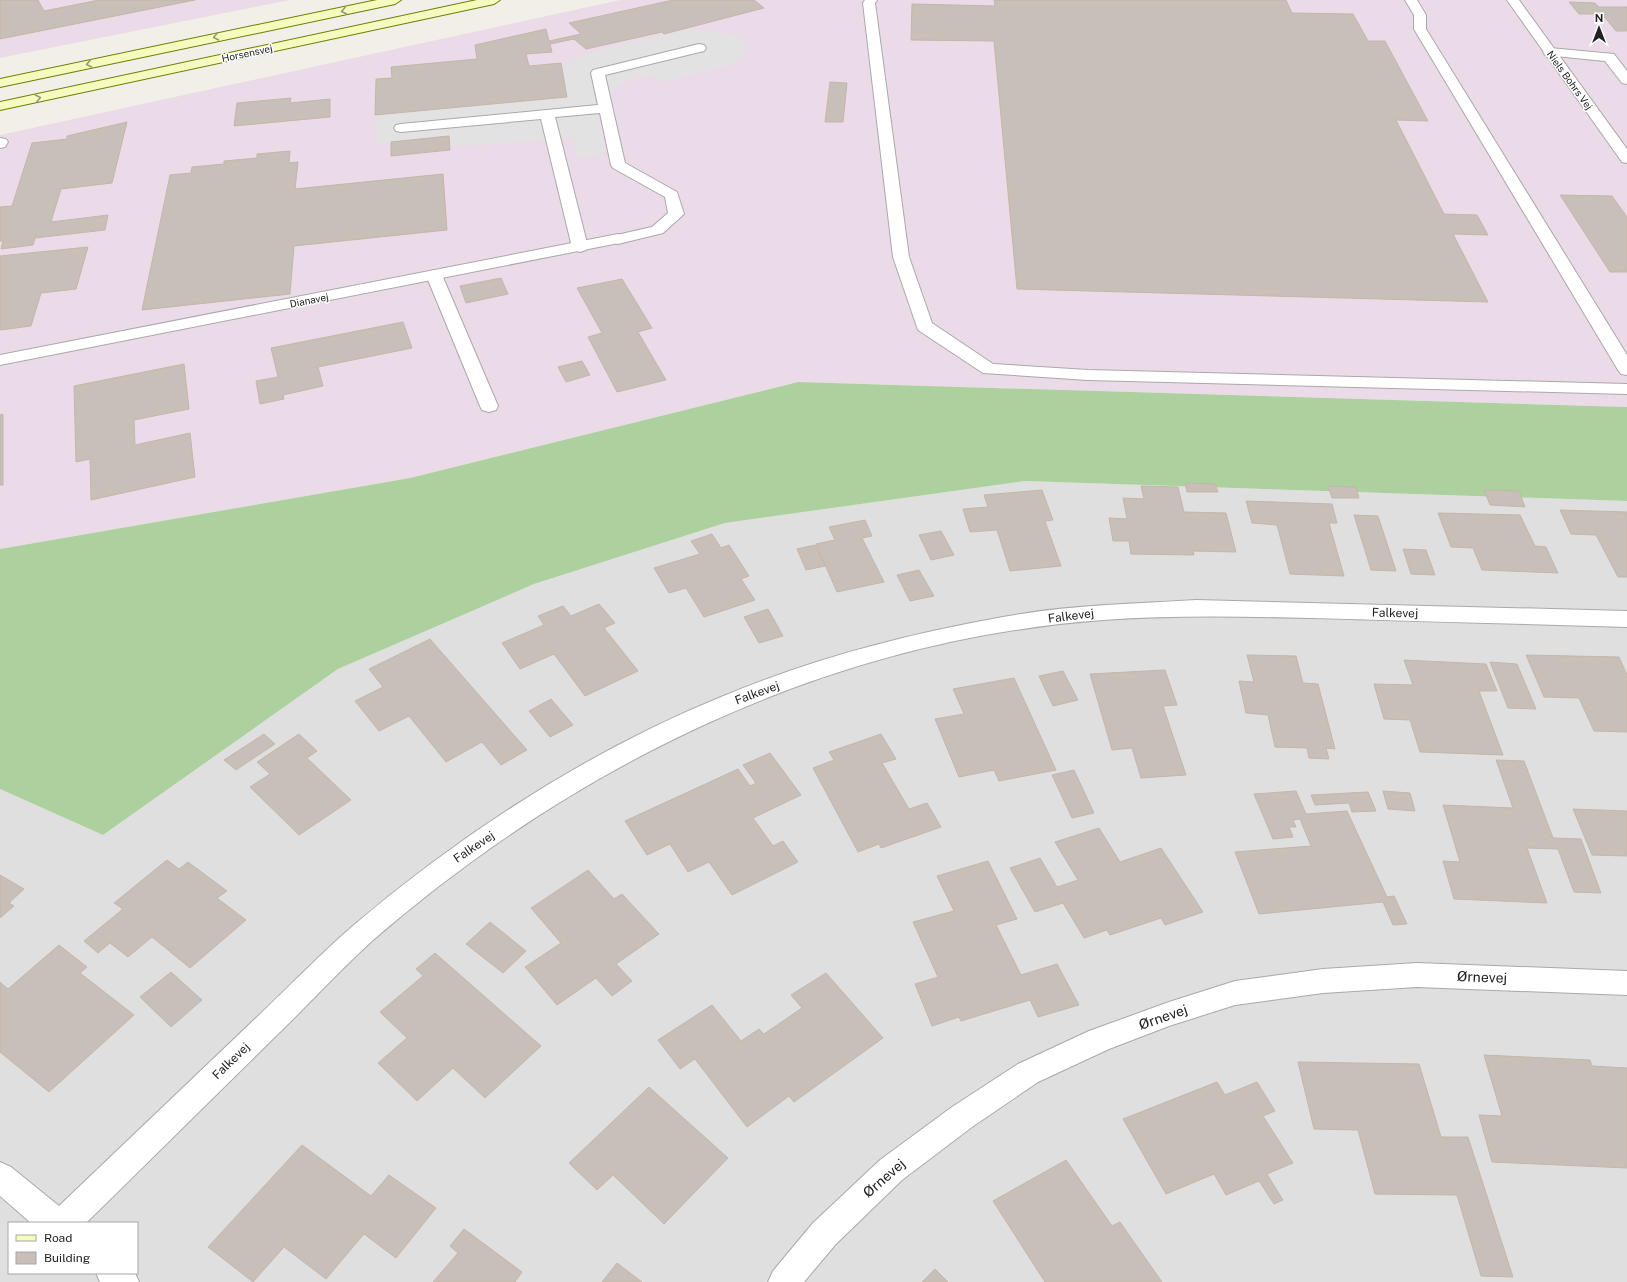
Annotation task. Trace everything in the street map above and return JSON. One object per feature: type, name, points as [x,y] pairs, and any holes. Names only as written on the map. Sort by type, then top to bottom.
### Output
[{"type":"main road","name":"Horsensvej","points":[[0,83],[395,0]]},
{"type":"main road","points":[[146,75],[309,31],[450,0]]},
{"type":"main road","name":"Horsensvej","points":[[0,106],[494,0]]},
{"type":"street","points":[[871,0],[869,3],[901,258],[924,326],[989,369],[1088,375],[1627,389]]},
{"type":"street","points":[[1411,0],[1420,15],[1420,29],[1627,370]]},
{"type":"street","name":"Niels Bohrs Vej","points":[[1513,0],[1627,159]]},
{"type":"street","points":[[401,128],[606,108],[598,73],[699,48]]},
{"type":"street","points":[[1550,52],[1609,57],[1627,80]]},
{"type":"street","name":"Dianavej","points":[[0,360],[580,247],[657,230],[676,214],[672,195],[618,165],[606,108]]},
{"type":"street","points":[[547,114],[580,247]]},
{"type":"street","points":[[434,275],[489,406]]},
{"type":"street","name":"Falkevej","points":[[65,1222],[361,935],[454,860],[559,791],[638,746],[729,703],[821,669],[914,643],[1006,624],[1100,613],[1196,608],[1627,619]]},
{"type":"street","name":"Ørnevej","points":[[784,1282],[824,1234],[891,1170],[962,1116],[1028,1073],[1099,1040],[1169,1014],[1235,993],[1323,981],[1416,975],[1627,983]]},
{"type":"street","points":[[0,1177],[54,1222]]},
{"type":"street","points":[[113,1274],[123,1282]]},
{"type":"shaded area","points":[[0,0],[290,0],[0,58]]},
{"type":"shaded area","points":[[620,0],[1627,0],[1627,407],[798,382],[410,478],[0,549],[0,135]]},
{"type":"shaded area","points":[[691,29],[727,33],[740,38],[746,44],[745,55],[727,66],[663,82],[651,75],[630,79],[611,90],[612,99],[593,100],[606,155],[577,157],[572,137],[450,147],[449,136],[377,144],[375,115],[567,97],[562,71],[566,65],[578,57],[606,48]]},
{"type":"shaded area","points":[[1025,481],[1627,501],[1627,1282],[0,1282],[0,789],[103,835],[338,669],[534,584],[725,523]]},
{"type":"green space","points":[[798,382],[1627,407],[1627,501],[1025,481],[725,523],[534,584],[338,669],[103,835],[0,789],[0,549],[410,478]]},
{"type":"building","points":[[0,0],[38,0],[44,11],[99,0],[195,0],[0,39]]},
{"type":"building","points":[[673,0],[754,0],[764,8],[664,34],[662,32],[586,49],[574,39],[550,44],[552,52],[526,54],[529,66],[561,63],[567,97],[375,115],[376,79],[392,78],[391,67],[477,59],[475,45],[546,29],[549,41],[581,34],[569,23]]},
{"type":"building","points":[[994,0],[1286,0],[1292,13],[1353,14],[1368,41],[1385,41],[1428,121],[1396,120],[1444,214],[1477,215],[1488,235],[1453,234],[1488,302],[1017,289],[994,41],[911,40],[912,4],[995,6]]},
{"type":"building","points":[[1569,2],[1595,3],[1599,7],[1627,7],[1627,31],[1616,31],[1602,14],[1579,14]]},
{"type":"building","points":[[830,82],[847,83],[843,122],[825,122]]},
{"type":"building","points":[[291,98],[290,103],[330,99],[330,117],[234,126],[237,103]]},
{"type":"building","points":[[127,122],[112,183],[61,189],[51,222],[108,215],[105,230],[35,238],[33,245],[1,249],[3,241],[0,241],[0,207],[12,206],[32,143],[67,139],[67,136]]},
{"type":"building","points":[[449,136],[450,150],[391,156],[391,142]]},
{"type":"building","points":[[290,151],[289,163],[298,162],[295,189],[443,174],[447,230],[294,246],[290,294],[142,310],[170,175],[191,173],[192,167],[224,164],[224,161],[257,158],[257,154]]},
{"type":"building","points":[[1560,195],[1612,196],[1627,217],[1627,272],[1610,272]]},
{"type":"building","points":[[88,247],[76,289],[41,293],[31,326],[0,330],[0,256]]},
{"type":"building","points":[[501,278],[508,294],[466,303],[460,286]]},
{"type":"building","points":[[622,279],[652,328],[638,332],[666,380],[617,392],[588,337],[602,333],[577,288]]},
{"type":"building","points":[[403,322],[412,348],[318,367],[323,386],[283,395],[284,399],[260,404],[256,381],[278,377],[271,348]]},
{"type":"building","points":[[582,361],[590,375],[566,382],[558,367]]},
{"type":"building","points":[[184,364],[189,409],[134,420],[135,445],[190,433],[195,477],[91,500],[90,459],[76,462],[74,386]]},
{"type":"building","points":[[3,414],[3,485],[0,485],[0,415]]},
{"type":"building","points":[[1185,483],[1215,484],[1218,492],[1187,492]]},
{"type":"building","points":[[1141,486],[1178,487],[1184,512],[1226,513],[1236,552],[1193,551],[1194,555],[1131,554],[1129,541],[1113,541],[1109,518],[1127,519],[1123,498],[1144,499]]},
{"type":"building","points":[[1328,486],[1356,487],[1359,498],[1332,498]]},
{"type":"building","points":[[1042,490],[1053,520],[1045,521],[1061,566],[1010,571],[997,530],[970,532],[963,509],[988,507],[984,495]]},
{"type":"building","points":[[1484,490],[1519,491],[1525,507],[1490,505]]},
{"type":"building","points":[[1246,501],[1332,504],[1337,523],[1329,523],[1344,576],[1290,574],[1277,525],[1252,523]]},
{"type":"building","points":[[1560,510],[1627,512],[1627,577],[1618,577],[1596,535],[1571,534]]},
{"type":"building","points":[[1438,513],[1520,515],[1535,546],[1546,547],[1558,573],[1482,570],[1473,548],[1451,547]]},
{"type":"building","points":[[1354,515],[1378,516],[1396,571],[1371,570]]},
{"type":"building","points":[[865,520],[872,536],[862,538],[884,582],[837,592],[816,544],[835,540],[829,527]]},
{"type":"building","points":[[941,531],[954,555],[931,560],[919,535]]},
{"type":"building","points":[[712,534],[721,548],[729,545],[749,576],[741,579],[755,600],[704,617],[686,588],[669,593],[654,568],[700,554],[691,541]]},
{"type":"building","points":[[815,545],[825,566],[806,570],[797,549]]},
{"type":"building","points":[[1403,549],[1426,550],[1435,575],[1411,574]]},
{"type":"building","points":[[919,570],[934,596],[910,601],[897,575]]},
{"type":"building","points":[[599,604],[615,623],[604,628],[638,671],[585,696],[554,654],[520,669],[502,643],[544,625],[538,616],[563,606],[571,616]]},
{"type":"building","points":[[768,609],[783,636],[759,643],[744,617]]},
{"type":"building","points":[[430,639],[527,750],[501,765],[482,742],[446,762],[409,716],[379,731],[355,701],[383,687],[369,669]]},
{"type":"building","points":[[1247,655],[1296,656],[1303,683],[1318,684],[1335,749],[1326,748],[1329,759],[1309,758],[1307,748],[1275,747],[1268,715],[1246,713],[1239,681],[1254,682]]},
{"type":"building","points":[[1526,655],[1619,657],[1627,675],[1627,732],[1594,731],[1579,698],[1544,697]]},
{"type":"building","points":[[1404,660],[1486,664],[1497,691],[1479,691],[1503,755],[1420,752],[1410,720],[1384,719],[1374,684],[1413,685]]},
{"type":"building","points":[[1490,662],[1517,664],[1536,709],[1508,708]]},
{"type":"building","points":[[1165,670],[1177,705],[1163,706],[1186,775],[1141,778],[1132,748],[1112,750],[1090,674]]},
{"type":"building","points":[[1063,671],[1078,700],[1053,706],[1039,676]]},
{"type":"building","points":[[1014,678],[1056,770],[999,781],[994,770],[959,777],[935,719],[964,714],[953,689]]},
{"type":"building","points":[[551,699],[573,725],[550,737],[529,711]]},
{"type":"building","points":[[264,734],[275,744],[236,770],[224,760]]},
{"type":"building","points":[[299,734],[317,751],[307,758],[351,800],[299,835],[250,787],[270,774],[257,762]]},
{"type":"building","points":[[881,734],[896,759],[882,763],[909,809],[927,803],[941,827],[881,848],[879,844],[858,852],[813,768],[834,760],[829,752]]},
{"type":"building","points":[[770,753],[801,795],[753,818],[773,846],[783,841],[798,862],[732,895],[709,862],[688,872],[670,844],[647,855],[625,821],[738,769],[750,786],[756,783],[743,765]]},
{"type":"building","points":[[1496,760],[1524,761],[1553,838],[1581,839],[1601,893],[1574,892],[1558,849],[1527,848],[1547,903],[1454,899],[1443,861],[1460,862],[1443,805],[1513,808]]},
{"type":"building","points":[[1074,770],[1094,813],[1072,818],[1052,775]]},
{"type":"building","points":[[1296,791],[1306,814],[1347,811],[1387,897],[1394,896],[1407,924],[1393,925],[1383,902],[1259,914],[1235,852],[1311,846],[1300,819],[1293,820],[1296,827],[1289,827],[1293,837],[1273,839],[1254,794]]},
{"type":"building","points":[[1383,791],[1410,793],[1415,811],[1388,809]]},
{"type":"building","points":[[1368,792],[1376,811],[1352,812],[1349,803],[1315,805],[1311,795]]},
{"type":"building","points":[[1573,809],[1627,811],[1627,856],[1592,855]]},
{"type":"building","points":[[1099,828],[1120,862],[1161,848],[1203,912],[1165,925],[1161,918],[1110,935],[1107,930],[1084,938],[1063,903],[1035,912],[1010,868],[1040,858],[1057,887],[1078,880],[1055,842]]},
{"type":"building","points":[[167,860],[179,869],[188,862],[227,891],[217,898],[246,920],[190,968],[152,937],[128,957],[110,943],[98,953],[84,941],[123,909],[114,903]]},
{"type":"building","points":[[988,861],[1017,919],[996,925],[1021,975],[1057,964],[1079,1005],[1038,1017],[1030,1000],[961,1021],[959,1017],[932,1026],[915,984],[938,977],[913,922],[954,911],[937,876]]},
{"type":"building","points":[[588,870],[614,899],[622,894],[659,934],[616,964],[632,981],[612,996],[596,978],[557,1005],[525,967],[561,943],[531,908]]},
{"type":"building","points":[[0,875],[24,889],[9,903],[14,906],[0,918]]},
{"type":"building","points":[[490,922],[526,951],[503,973],[466,944]]},
{"type":"building","points":[[59,945],[87,967],[80,973],[134,1015],[49,1092],[0,1052],[0,982],[8,989]]},
{"type":"building","points":[[435,953],[541,1046],[485,1098],[453,1068],[417,1101],[378,1063],[407,1038],[380,1012],[423,976],[416,969]]},
{"type":"building","points":[[171,972],[202,1000],[171,1027],[140,997]]},
{"type":"building","points":[[826,973],[883,1038],[794,1102],[789,1096],[747,1127],[695,1059],[680,1069],[658,1040],[712,1005],[741,1041],[759,1029],[764,1034],[802,1008],[791,995]]},
{"type":"building","points":[[1484,1055],[1590,1060],[1592,1066],[1627,1068],[1627,1168],[1492,1162],[1479,1115],[1502,1116]]},
{"type":"building","points":[[1298,1062],[1419,1064],[1441,1137],[1468,1137],[1513,1277],[1481,1276],[1457,1195],[1375,1194],[1358,1130],[1314,1129]]},
{"type":"building","points":[[1217,1082],[1225,1095],[1257,1082],[1275,1111],[1263,1116],[1293,1163],[1267,1174],[1283,1200],[1274,1204],[1259,1181],[1226,1195],[1214,1174],[1166,1194],[1123,1119]]},
{"type":"building","points":[[649,1087],[728,1158],[664,1224],[613,1175],[597,1190],[569,1163]]},
{"type":"building","points":[[302,1145],[371,1196],[389,1175],[436,1208],[396,1258],[364,1234],[326,1279],[284,1247],[253,1282],[208,1247]]},
{"type":"building","points":[[1066,1160],[1112,1226],[1120,1222],[1162,1282],[1045,1282],[993,1201]]},
{"type":"building","points":[[464,1229],[522,1272],[515,1282],[433,1282],[458,1253],[450,1246]]},
{"type":"building","points":[[617,1263],[642,1282],[602,1282]]},
{"type":"building","points":[[935,1269],[948,1282],[922,1282]]}]
